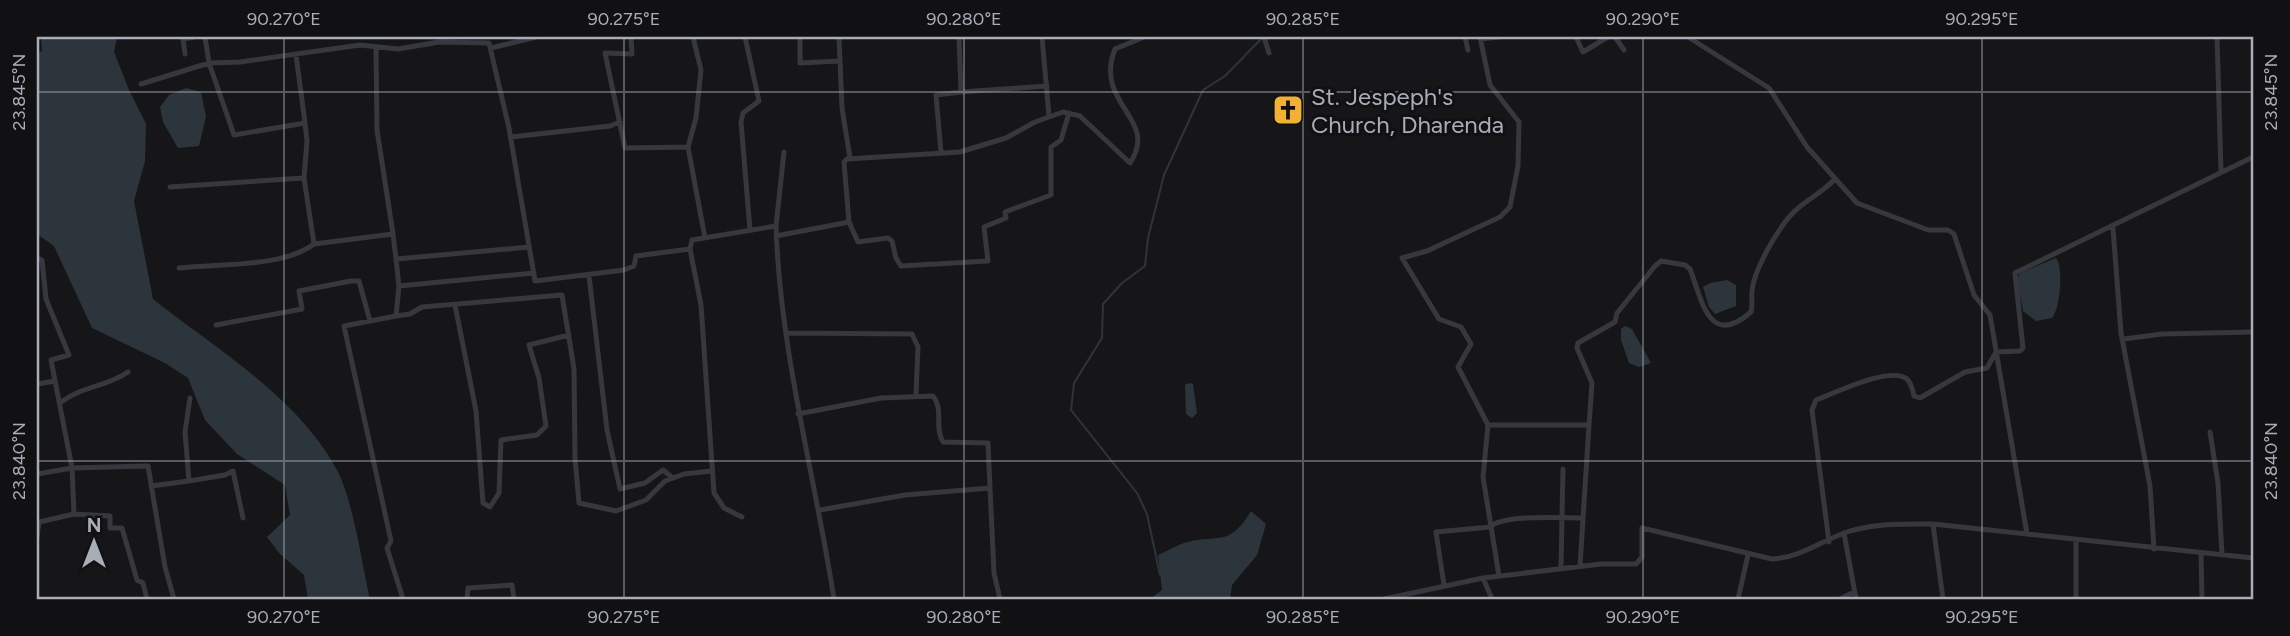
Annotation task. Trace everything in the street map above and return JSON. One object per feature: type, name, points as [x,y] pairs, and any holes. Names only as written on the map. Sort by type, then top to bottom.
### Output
[{"type":"street","points":[[185,54],[183,39],[194,37]]},
{"type":"street","points":[[205,37],[209,63],[234,135],[305,123]]},
{"type":"street","points":[[141,84],[209,63],[296,55],[360,45],[398,50],[439,42],[489,43],[536,37]]},
{"type":"street","points":[[631,37],[632,54],[605,53],[625,148],[688,147]]},
{"type":"street","points":[[693,37],[701,70],[696,118],[688,147],[705,237]]},
{"type":"street","points":[[746,37],[759,101],[743,113],[741,122],[750,230]]},
{"type":"street","points":[[800,37],[800,63],[839,61]]},
{"type":"street","points":[[839,37],[842,108],[850,158]]},
{"type":"street","points":[[959,37],[961,92]]},
{"type":"street","points":[[1042,37],[1049,116]]},
{"type":"street","points":[[1069,113],[1060,140],[1051,147],[1051,195],[1005,212],[1006,218],[984,227],[988,261],[901,266],[895,258],[892,241],[888,238],[858,242],[849,222],[843,175],[844,162],[850,158],[941,153],[1006,138],[1049,116],[1069,113],[1080,116],[1130,163],[1138,139],[1136,126],[1113,91],[1109,67],[1115,49],[1144,37]]},
{"type":"street","points":[[1264,37],[1269,53]]},
{"type":"street","points":[[1465,37],[1468,50]]},
{"type":"street","points":[[1499,37],[1480,38],[1490,85],[1519,121],[1518,166],[1510,207],[1500,217],[1427,251],[1402,258],[1439,319],[1461,327],[1471,344],[1458,367],[1488,425],[1483,477],[1500,576]]},
{"type":"street","points":[[1576,37],[1583,52],[1608,37]]},
{"type":"street","points":[[1615,37],[1623,50]]},
{"type":"street","points":[[1688,37],[1769,88],[1807,146],[1857,203],[1928,230],[1952,231],[1976,298],[1989,312],[2027,534]]},
{"type":"street","points":[[2217,37],[2221,171]]},
{"type":"street","points":[[489,43],[511,136],[535,281],[589,276],[634,266],[636,256],[690,249]]},
{"type":"street","points":[[376,48],[377,130],[399,286],[396,316]]},
{"type":"street","points":[[296,55],[307,141],[304,178],[314,244]]},
{"type":"street","points":[[941,153],[936,95],[1047,86]]},
{"type":"street","points":[[511,136],[610,126],[620,122]]},
{"type":"street","points":[[784,152],[776,236],[798,414],[820,510],[834,599]]},
{"type":"street","points":[[1996,352],[2020,351],[2023,348],[2015,273],[2113,228],[2253,157]]},
{"type":"street","points":[[170,187],[304,178]]},
{"type":"street","points":[[1580,566],[1592,383],[1577,348],[1578,343],[1615,322],[1617,313],[1654,266],[1661,261],[1685,265],[1690,269],[1707,317],[1717,324],[1732,325],[1751,312],[1754,303],[1751,293],[1758,269],[1783,223],[1798,208],[1823,193],[1835,179]]},
{"type":"street","points":[[776,236],[849,222]]},
{"type":"street","points":[[742,517],[724,508],[714,493],[701,305],[690,249],[692,240],[776,226]]},
{"type":"street","points":[[2113,228],[2121,333],[2150,486],[2154,549]]},
{"type":"street","points":[[179,268],[270,261],[300,255],[314,244],[393,234]]},
{"type":"street","points":[[396,259],[529,247]]},
{"type":"street","points":[[37,258],[42,260],[46,299],[69,355],[51,360],[72,468],[74,514]]},
{"type":"street","points":[[399,286],[534,273]]},
{"type":"street","points":[[589,276],[607,430],[620,489],[645,483],[663,470],[673,478]]},
{"type":"street","points":[[559,279],[574,369],[575,458],[579,503],[616,511],[646,500],[665,481],[712,471]]},
{"type":"street","points":[[216,325],[302,310],[299,291],[351,281],[359,281],[370,321]]},
{"type":"street","points":[[403,599],[387,548],[391,541],[344,326],[410,314],[422,307],[562,295]]},
{"type":"street","points":[[455,305],[461,323],[475,411],[483,503],[491,507],[499,492],[501,440],[537,435],[546,426],[539,378],[529,345],[569,335]]},
{"type":"street","points":[[2124,339],[2162,334],[2253,332]]},
{"type":"street","points":[[788,333],[912,334],[918,347],[916,394]]},
{"type":"street","points":[[1829,542],[1812,404],[1849,385],[1886,377],[1905,378],[1914,396],[1920,398],[1965,372],[1987,368],[1996,352]]},
{"type":"street","points":[[60,403],[97,384],[112,383],[128,372]]},
{"type":"street","points":[[37,384],[55,381]]},
{"type":"street","points":[[798,414],[849,402],[916,394],[936,398],[940,439],[943,442],[988,443],[994,573],[1000,599]]},
{"type":"street","points":[[189,481],[185,432],[190,398]]},
{"type":"street","points":[[1488,425],[1589,425]]},
{"type":"street","points":[[2210,432],[2218,483],[2222,555]]},
{"type":"street","points":[[37,474],[72,468],[148,466],[165,567],[174,599]]},
{"type":"street","points":[[1561,568],[1563,469]]},
{"type":"street","points":[[151,486],[225,475],[233,471],[243,518]]},
{"type":"street","points":[[820,510],[905,495],[990,488]]},
{"type":"street","points":[[37,537],[40,522],[74,514],[110,516],[110,528],[122,528],[137,580],[143,583],[147,599]]},
{"type":"street","points":[[1444,585],[1436,532],[1490,527],[1495,522],[1582,518]]},
{"type":"street","points":[[1384,599],[1483,578],[1580,566],[1636,564],[1642,557],[1642,528],[1748,555],[1784,559],[1829,542],[1844,533],[1899,524],[1933,524],[2253,558]]},
{"type":"street","points":[[1933,524],[1943,599]]},
{"type":"street","points":[[1840,599],[1855,596],[1844,533]]},
{"type":"street","points":[[2076,540],[2076,599]]},
{"type":"street","points":[[2201,552],[2202,599]]},
{"type":"street","points":[[1738,599],[1748,555]]},
{"type":"street","points":[[1483,578],[1492,599]]},
{"type":"street","points":[[467,599],[468,588],[512,585],[514,599]]},
{"type":"shaded area","points":[[41,37],[117,37],[114,52],[146,124],[145,161],[134,201],[153,299],[254,376],[300,419],[320,443],[337,470],[348,498],[370,599],[308,599],[304,575],[280,554],[267,537],[290,515],[285,485],[237,454],[205,420],[188,378],[165,363],[92,328],[54,246],[37,234],[37,53],[42,51]]},
{"type":"shaded area","points":[[186,88],[201,92],[206,117],[199,146],[178,148],[163,122],[160,107],[169,95]]},
{"type":"shaded area","points":[[2056,258],[2060,270],[2057,307],[2052,318],[2036,321],[2023,311],[2017,279],[2020,273]]},
{"type":"shaded area","points":[[1727,280],[1736,285],[1736,306],[1715,314],[1709,307],[1703,287]]},
{"type":"shaded area","points":[[1625,326],[1632,329],[1651,363],[1639,367],[1629,363],[1621,340],[1621,329]]},
{"type":"shaded area","points":[[1193,384],[1197,413],[1192,418],[1186,414],[1185,385]]},
{"type":"shaded area","points":[[1251,511],[1266,524],[1257,555],[1232,585],[1230,599],[1150,599],[1162,590],[1158,555],[1184,543],[1229,535],[1236,531]]},
{"type":"waterway","points":[[1160,575],[1147,514],[1137,493],[1071,410],[1074,383],[1102,338],[1103,304],[1122,283],[1145,266],[1148,238],[1164,175],[1203,90],[1225,76],[1261,39]]},
{"type":"place","name":"St. Jespeph's Church, Dharenda","points":[[1288,110]]}]
